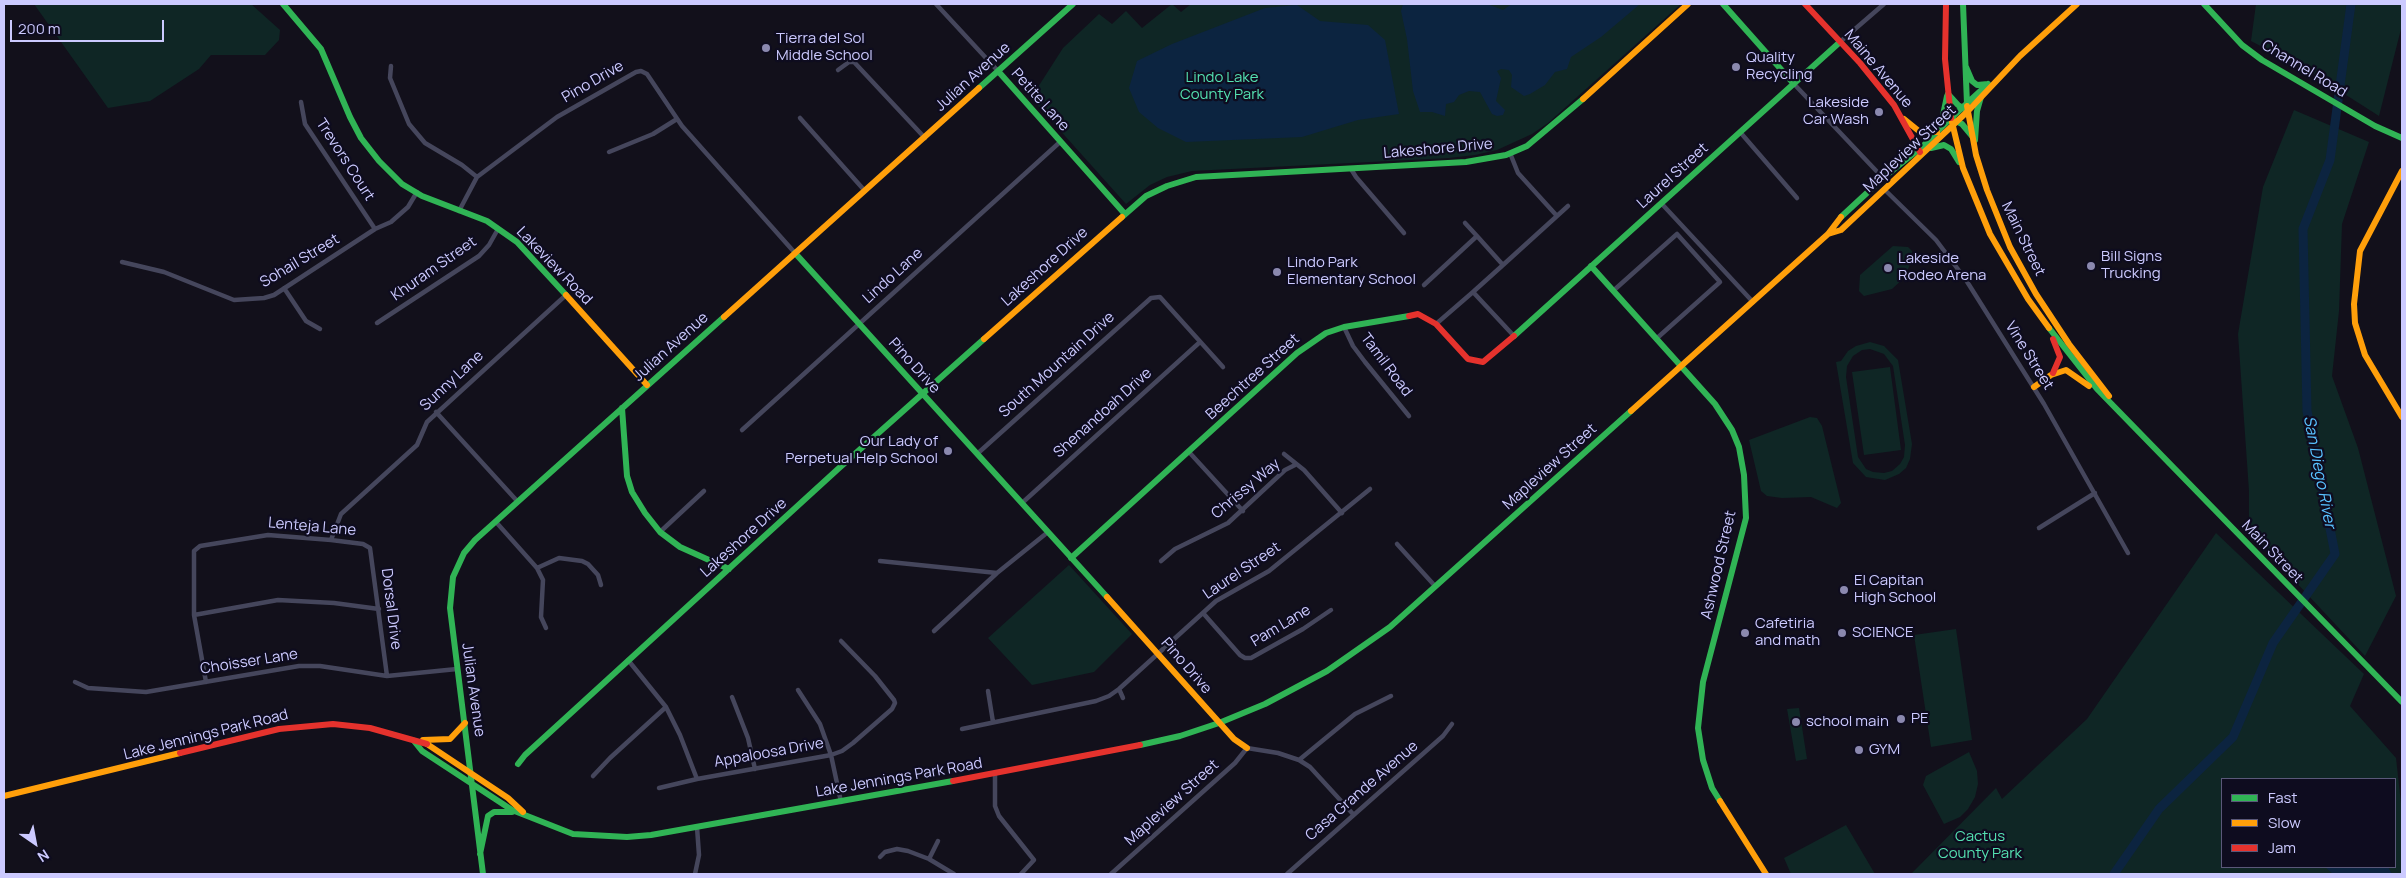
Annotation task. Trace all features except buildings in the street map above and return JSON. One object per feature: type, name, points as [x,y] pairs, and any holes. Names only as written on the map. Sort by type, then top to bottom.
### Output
[{"type":"main road","name":"Lakeview Road","points":[[283,4],[322,49],[361,138],[378,161],[402,184],[458,211],[487,222],[498,228],[525,250],[647,385]]},
{"type":"main road","name":"Julian Avenue","points":[[483,874],[450,608],[453,577],[464,553],[647,385],[1073,4]]},
{"type":"main road","name":"Lakeshore Drive","points":[[518,764],[525,755],[628,660],[922,394],[1124,213],[1156,190],[1196,177],[1482,160],[1510,153],[1527,146],[1551,128],[1688,4]]},
{"type":"main road","points":[[1723,4],[1794,84]]},
{"type":"main road","name":"Maine Avenue","points":[[1806,4],[1879,85],[1904,119],[1921,156]]},
{"type":"main road","name":"Main Street","points":[[1946,4],[1944,59],[1948,94],[1963,168],[1990,234],[2028,299],[2087,378],[2402,702]]},
{"type":"main road","name":"Main Street","points":[[1963,4],[1966,108],[1987,190],[1996,213],[2032,287],[2070,344],[2126,418]]},
{"type":"main road","name":"Mapleview Street","points":[[1966,108],[1981,97],[2003,73],[2077,4]]},
{"type":"main road","name":"Channel Road","points":[[2204,4],[2242,45],[2262,60],[2369,122],[2402,138]]},
{"type":"main road","name":"Laurel Street","points":[[1477,362],[1489,359],[1840,42]]},
{"type":"main road","points":[[1964,60],[1972,81],[1977,85],[1988,84]]},
{"type":"main road","name":"Petite Lane","points":[[998,71],[1124,213]]},
{"type":"main road","name":"Mapleview Street","points":[[1828,234],[1841,230],[1885,190],[1927,150],[1988,84],[2003,73]]},
{"type":"main road","points":[[1904,119],[1920,132],[1938,131],[1943,106],[1948,94],[1966,108]]},
{"type":"main road","points":[[1954,122],[1974,140],[1977,132],[1977,111],[1981,97]]},
{"type":"main road","name":"Mapleview Street","points":[[1276,699],[1327,671],[1371,641],[1753,302],[1828,234],[1835,223],[1883,178],[1938,131],[1954,122]]},
{"type":"main road","points":[[1927,150],[1944,145],[1951,149],[1963,168]]},
{"type":"main road","points":[[2402,171],[2360,251],[2354,304],[2355,323],[2365,355],[2402,417]]},
{"type":"main road","name":"Pino Drive","points":[[795,253],[1022,502],[1219,723],[1234,739],[1248,748]]},
{"type":"main road","name":"Ashwood Street","points":[[1591,266],[1724,415],[1739,446],[1742,461],[1746,518],[1703,682],[1698,728],[1703,760],[1712,788],[1766,874]]},
{"type":"main road","name":"Beechtree Street","points":[[1071,558],[1310,342],[1326,333],[1344,327],[1418,314],[1436,324],[1468,359],[1477,362]]},
{"type":"main road","points":[[2047,326],[2060,357],[2057,368],[2051,375]]},
{"type":"main road","points":[[2034,387],[2060,371],[2071,371],[2126,418]]},
{"type":"main road","points":[[622,408],[625,463],[630,486],[645,513],[660,532],[685,550],[729,569]]},
{"type":"main road","name":"Lake Jennings Park Road","points":[[414,741],[422,751],[512,810],[578,835],[639,837],[841,802],[1119,750],[1180,736],[1219,723],[1276,699]]},
{"type":"main road","points":[[414,741],[450,739],[465,723]]},
{"type":"main road","name":"Lake Jennings Park Road","points":[[4,796],[299,726],[323,724],[357,726],[428,744],[512,801],[523,813]]},
{"type":"main road","points":[[480,854],[488,816],[499,811],[523,813]]},
{"type":"street","name":"Petite Lane","points":[[936,4],[998,71]]},
{"type":"street","name":"Laurel Street","points":[[1840,42],[1884,4]]},
{"type":"street","points":[[838,70],[849,62],[854,62],[925,138]]},
{"type":"street","points":[[391,66],[390,78],[409,124],[425,143],[462,164],[477,177]]},
{"type":"street","name":"Pino Drive","points":[[458,211],[477,177],[556,117],[639,71],[647,74],[677,119],[795,253]]},
{"type":"street","points":[[1794,84],[1883,178]]},
{"type":"street","name":"Trevors Court","points":[[301,102],[305,124],[375,229]]},
{"type":"street","points":[[800,118],[865,191]]},
{"type":"street","points":[[609,152],[652,134],[677,119]]},
{"type":"street","points":[[1740,132],[1797,198]]},
{"type":"street","name":"Lindo Lane","points":[[742,430],[1060,142]]},
{"type":"street","points":[[1510,153],[1518,173],[1557,216]]},
{"type":"street","points":[[1351,169],[1404,233]]},
{"type":"street","name":"Vine Street","points":[[1885,190],[1936,240],[1966,280],[2034,387],[2128,553]]},
{"type":"street","name":"Sohail Street","points":[[122,262],[164,272],[234,300],[264,298],[284,288],[400,215],[417,192]]},
{"type":"street","points":[[1662,203],[1753,302]]},
{"type":"street","points":[[1436,324],[1568,206]]},
{"type":"street","points":[[1465,223],[1503,265]]},
{"type":"street","name":"Khuram Street","points":[[377,323],[479,256],[489,245],[498,228]]},
{"type":"street","points":[[1613,292],[1677,234],[1720,282],[1656,339]]},
{"type":"street","points":[[1424,285],[1477,236]]},
{"type":"street","points":[[284,288],[306,321],[320,329]]},
{"type":"street","points":[[1473,292],[1514,336]]},
{"type":"street","name":"Sunny Lane","points":[[331,540],[341,514],[417,445],[424,425],[436,412],[566,294]]},
{"type":"street","name":"South Mountain Drive","points":[[977,454],[1142,305],[1156,297],[1160,297],[1200,342]]},
{"type":"street","name":"Tamil Road","points":[[1344,327],[1365,362],[1409,416]]},
{"type":"street","points":[[1200,342],[1223,367]]},
{"type":"street","name":"Shenandoah Drive","points":[[1022,502],[1200,342]]},
{"type":"street","points":[[436,412],[518,502]]},
{"type":"street","points":[[1189,452],[1243,511]]},
{"type":"street","points":[[1284,454],[1295,465],[1304,470],[1342,513]]},
{"type":"street","name":"Chrissy Way","points":[[1161,561],[1175,549],[1228,523],[1285,470],[1295,465]]},
{"type":"street","name":"Laurel Street","points":[[962,729],[1096,701],[1119,690],[1216,601],[1269,571],[1370,489]]},
{"type":"street","points":[[660,532],[704,491]]},
{"type":"street","points":[[2040,528],[2095,493]]},
{"type":"street","points":[[496,522],[537,568],[543,580],[541,617],[546,628]]},
{"type":"street","points":[[934,631],[997,573],[1048,532]]},
{"type":"street","name":"Lenteja Lane","points":[[194,615],[193,558],[195,549],[200,546],[265,535],[331,540],[368,547]]},
{"type":"street","points":[[1397,544],[1435,586]]},
{"type":"street","name":"Dorsal Drive","points":[[368,547],[372,553],[387,676]]},
{"type":"street","points":[[537,568],[559,558],[582,561],[598,574],[601,586]]},
{"type":"street","points":[[880,561],[997,573]]},
{"type":"street","points":[[206,682],[194,615],[278,600],[334,603],[379,609]]},
{"type":"street","name":"Pam Lane","points":[[1204,613],[1240,655],[1245,658],[1251,658],[1295,634],[1330,610]]},
{"type":"street","name":"Appaloosa Drive","points":[[659,788],[697,779],[831,755],[842,751],[853,743],[892,709],[894,700],[875,676],[842,641]]},
{"type":"street","points":[[628,660],[666,707],[680,735],[697,779]]},
{"type":"street","name":"Choisser Lane","points":[[75,682],[88,688],[146,692],[306,665],[387,676],[457,669]]},
{"type":"street","points":[[798,690],[820,724],[831,755],[841,802]]},
{"type":"street","points":[[1119,690],[1122,698]]},
{"type":"street","points":[[988,691],[993,722]]},
{"type":"street","points":[[1299,760],[1355,714],[1391,696]]},
{"type":"street","points":[[732,697],[748,738],[755,769]]},
{"type":"street","points":[[593,776],[666,707]]},
{"type":"street","name":"Casa Grande Avenue","points":[[1286,874],[1443,736],[1452,724]]},
{"type":"street","name":"Pino Drive","points":[[1248,748],[1278,753],[1299,760],[1310,767],[1352,814]]},
{"type":"street","name":"Mapleview Street","points":[[1111,874],[1235,764],[1248,748]]},
{"type":"street","points":[[995,773],[995,806],[999,816],[1034,860],[1021,874]]},
{"type":"street","points":[[695,874],[699,855],[697,827]]},
{"type":"street","points":[[929,859],[938,840]]},
{"type":"street","points":[[880,857],[885,852],[908,851],[929,859],[954,874]]},
{"type":"green space","points":[[34,4],[251,4],[280,30],[279,40],[265,55],[211,55],[199,69],[150,101],[108,108]]},
{"type":"green space","name":"Lindo Lake County Park","points":[[1172,4],[1181,12],[1191,4],[1681,4],[1548,123],[1532,134],[1497,150],[1449,158],[1192,171],[1167,177],[1150,185],[1126,204],[1031,98],[1063,48],[1099,14],[1112,24],[1126,11],[1142,28]]},
{"type":"green space","points":[[2256,4],[2402,4],[2402,25],[2379,116],[2310,72],[2251,41]]},
{"type":"green space","points":[[2294,110],[2369,142],[2342,224],[2339,311],[2332,376],[2358,448],[2396,596],[2365,656],[2249,532],[2249,491],[2238,334],[2263,187]]},
{"type":"green space","name":"Lakeside Rodeo Arena","points":[[1893,246],[1908,247],[1912,251],[1912,260],[1904,278],[1892,289],[1864,296],[1859,291],[1860,275]]},
{"type":"green space","points":[[1870,342],[1884,346],[1898,360],[1912,444],[1910,459],[1906,468],[1899,474],[1885,480],[1866,477],[1853,463],[1836,362],[1841,361],[1848,351],[1856,346]],"holes":[[[1870,349],[1884,354],[1893,366],[1905,445],[1904,457],[1900,464],[1892,471],[1884,473],[1866,469],[1858,457],[1846,377],[1847,366],[1853,356],[1862,350]]]},
{"type":"green space","points":[[1890,367],[1901,450],[1864,455],[1852,372]]},
{"type":"green space","points":[[1810,417],[1817,418],[1822,426],[1841,503],[1837,508],[1811,497],[1782,498],[1767,496],[1761,491],[1749,440]]},
{"type":"green space","name":"Cactus County Park","points":[[2216,533],[2364,674],[2350,706],[2396,758],[2402,812],[2402,874],[1911,874],[1996,788],[2002,799],[2087,719]]},
{"type":"green space","points":[[1069,565],[1132,634],[1094,672],[1032,685],[988,638]]},
{"type":"green space","points":[[1956,629],[1972,740],[1931,747],[1914,635]]},
{"type":"green space","points":[[1799,708],[1807,759],[1796,761],[1787,709]]},
{"type":"green space","points":[[1969,752],[1977,771],[1978,784],[1975,797],[1968,809],[1960,817],[1944,824],[1923,785],[1926,776]]},
{"type":"green space","points":[[1846,825],[1875,874],[1791,874],[1784,858]]},
{"type":"water","points":[[1403,4],[1487,4],[1503,10],[1512,4],[1640,4],[1601,37],[1571,57],[1567,69],[1555,72],[1545,85],[1530,94],[1524,96],[1511,87],[1512,75],[1509,70],[1501,69],[1497,71],[1501,78],[1496,101],[1505,110],[1503,115],[1497,116],[1492,114],[1480,92],[1469,91],[1459,95],[1454,102],[1446,104],[1445,116],[1432,112],[1420,112],[1413,91],[1407,39],[1401,11]]},
{"type":"water","points":[[1297,5],[1320,21],[1368,25],[1385,40],[1399,114],[1358,120],[1302,137],[1186,142],[1158,128],[1139,112],[1129,88],[1137,61],[1172,44],[1265,8]]},
{"type":"water","points":[[2326,868],[2389,868],[2392,874],[2333,874]]},
{"type":"waterway","name":"San Diego River","points":[[2114,874],[2159,809],[2233,737],[2273,643],[2335,554],[2307,411],[2303,229],[2330,160],[2351,4]]},
{"type":"traffic: fast","points":[[283,4],[321,49],[350,117],[361,138],[379,161],[402,184],[422,196],[487,221],[517,242],[566,295]]},
{"type":"traffic: fast","points":[[979,88],[1073,4]]},
{"type":"traffic: fast","points":[[1723,4],[1794,84]]},
{"type":"traffic: fast","points":[[1963,4],[1967,104]]},
{"type":"traffic: fast","points":[[2204,4],[2242,45],[2262,60],[2375,126],[2402,138]]},
{"type":"traffic: fast","points":[[1514,336],[1840,42]]},
{"type":"traffic: fast","points":[[1966,67],[1972,81],[1977,85],[1988,84]]},
{"type":"traffic: fast","points":[[998,71],[1124,213]]},
{"type":"traffic: fast","points":[[1951,118],[1988,84]]},
{"type":"traffic: fast","points":[[1948,94],[1958,105],[1968,111]]},
{"type":"traffic: fast","points":[[1940,129],[1947,96]]},
{"type":"traffic: fast","points":[[1975,140],[1977,111],[1981,97]]},
{"type":"traffic: fast","points":[[1122,217],[1146,196],[1167,186],[1196,177],[1466,162],[1506,155],[1527,146],[1583,99]]},
{"type":"traffic: fast","points":[[1841,217],[1883,178],[1923,146],[1951,118]]},
{"type":"traffic: fast","points":[[1954,120],[1962,124],[1972,136]]},
{"type":"traffic: fast","points":[[1931,148],[1944,145],[1951,149],[1959,162]]},
{"type":"traffic: fast","points":[[795,253],[1107,597]]},
{"type":"traffic: fast","points":[[1591,266],[1715,404],[1732,430],[1739,447],[1744,475],[1746,518],[1703,682],[1698,728],[1703,760],[1712,788],[1720,801]]},
{"type":"traffic: fast","points":[[1071,558],[1297,353],[1326,333],[1344,327],[1409,316]]},
{"type":"traffic: fast","points":[[483,874],[450,608],[453,577],[464,553],[475,540],[724,317]]},
{"type":"traffic: fast","points":[[2049,328],[2097,389],[2402,702]]},
{"type":"traffic: fast","points":[[518,764],[525,755],[838,469],[984,339]]},
{"type":"traffic: fast","points":[[622,408],[627,476],[632,492],[645,513],[660,532],[680,547],[729,569]]},
{"type":"traffic: fast","points":[[1140,745],[1180,736],[1219,723],[1265,704],[1327,671],[1390,627],[1631,411]]},
{"type":"traffic: fast","points":[[414,741],[422,751],[512,810],[573,834],[627,837],[651,835],[953,781]]},
{"type":"traffic: fast","points":[[480,854],[488,816],[494,812],[512,812]]},
{"type":"traffic: slow","points":[[1583,99],[1688,4]]},
{"type":"traffic: slow","points":[[1968,111],[2020,56],[2077,4]]},
{"type":"traffic: slow","points":[[724,317],[979,88]]},
{"type":"traffic: slow","points":[[1967,106],[1976,155],[1987,190],[2010,247],[2036,294],[2069,344],[2109,396]]},
{"type":"traffic: slow","points":[[1828,234],[1841,230],[1968,111]]},
{"type":"traffic: slow","points":[[1951,118],[1963,168],[1990,234],[2028,299],[2049,328]]},
{"type":"traffic: slow","points":[[1904,119],[1920,132],[1937,132]]},
{"type":"traffic: slow","points":[[2402,171],[2360,251],[2354,304],[2355,323],[2365,355],[2402,417]]},
{"type":"traffic: slow","points":[[984,339],[1122,217]]},
{"type":"traffic: slow","points":[[1631,411],[1828,234],[1841,217]]},
{"type":"traffic: slow","points":[[566,295],[647,385]]},
{"type":"traffic: slow","points":[[2034,387],[2051,375],[2066,370],[2089,386]]},
{"type":"traffic: slow","points":[[1107,597],[1234,739],[1247,748]]},
{"type":"traffic: slow","points":[[423,740],[450,739],[465,723]]},
{"type":"traffic: slow","points":[[427,744],[508,798],[523,812]]},
{"type":"traffic: slow","points":[[4,796],[180,753]]},
{"type":"traffic: slow","points":[[1720,801],[1766,874]]},
{"type":"traffic: jam","points":[[1805,4],[1860,63],[1894,105],[1920,152]]},
{"type":"traffic: jam","points":[[1946,4],[1945,59],[1951,118]]},
{"type":"traffic: jam","points":[[1409,316],[1418,314],[1436,324],[1468,359],[1483,362],[1514,336]]},
{"type":"traffic: jam","points":[[2053,339],[2060,357],[2053,373]]},
{"type":"traffic: jam","points":[[180,753],[279,729],[333,724],[370,728],[427,744]]},
{"type":"traffic: jam","points":[[953,781],[1140,745]]},
{"type":"place","name":"Tierra del Sol Middle School","points":[[766,48]]},
{"type":"place","name":"Quality Recycling","points":[[1736,67]]},
{"type":"place","name":"Lakeside Car Wash","points":[[1879,112]]},
{"type":"place","name":"Bill Signs Trucking","points":[[2091,266]]},
{"type":"place","name":"Lakeside Rodeo Arena","points":[[1888,268]]},
{"type":"place","name":"Lindo Park Elementary School","points":[[1277,272]]},
{"type":"place","name":"Our Lady of Perpetual Help School","points":[[948,451]]},
{"type":"place","name":"El Capitan High School","points":[[1844,590]]},
{"type":"place","name":"Cafetiria and math","points":[[1745,633]]},
{"type":"place","name":"SCIENCE","points":[[1842,633]]},
{"type":"place","name":"PE","points":[[1901,719]]},
{"type":"place","name":"school main","points":[[1796,722]]},
{"type":"place","name":"GYM","points":[[1859,750]]}]
